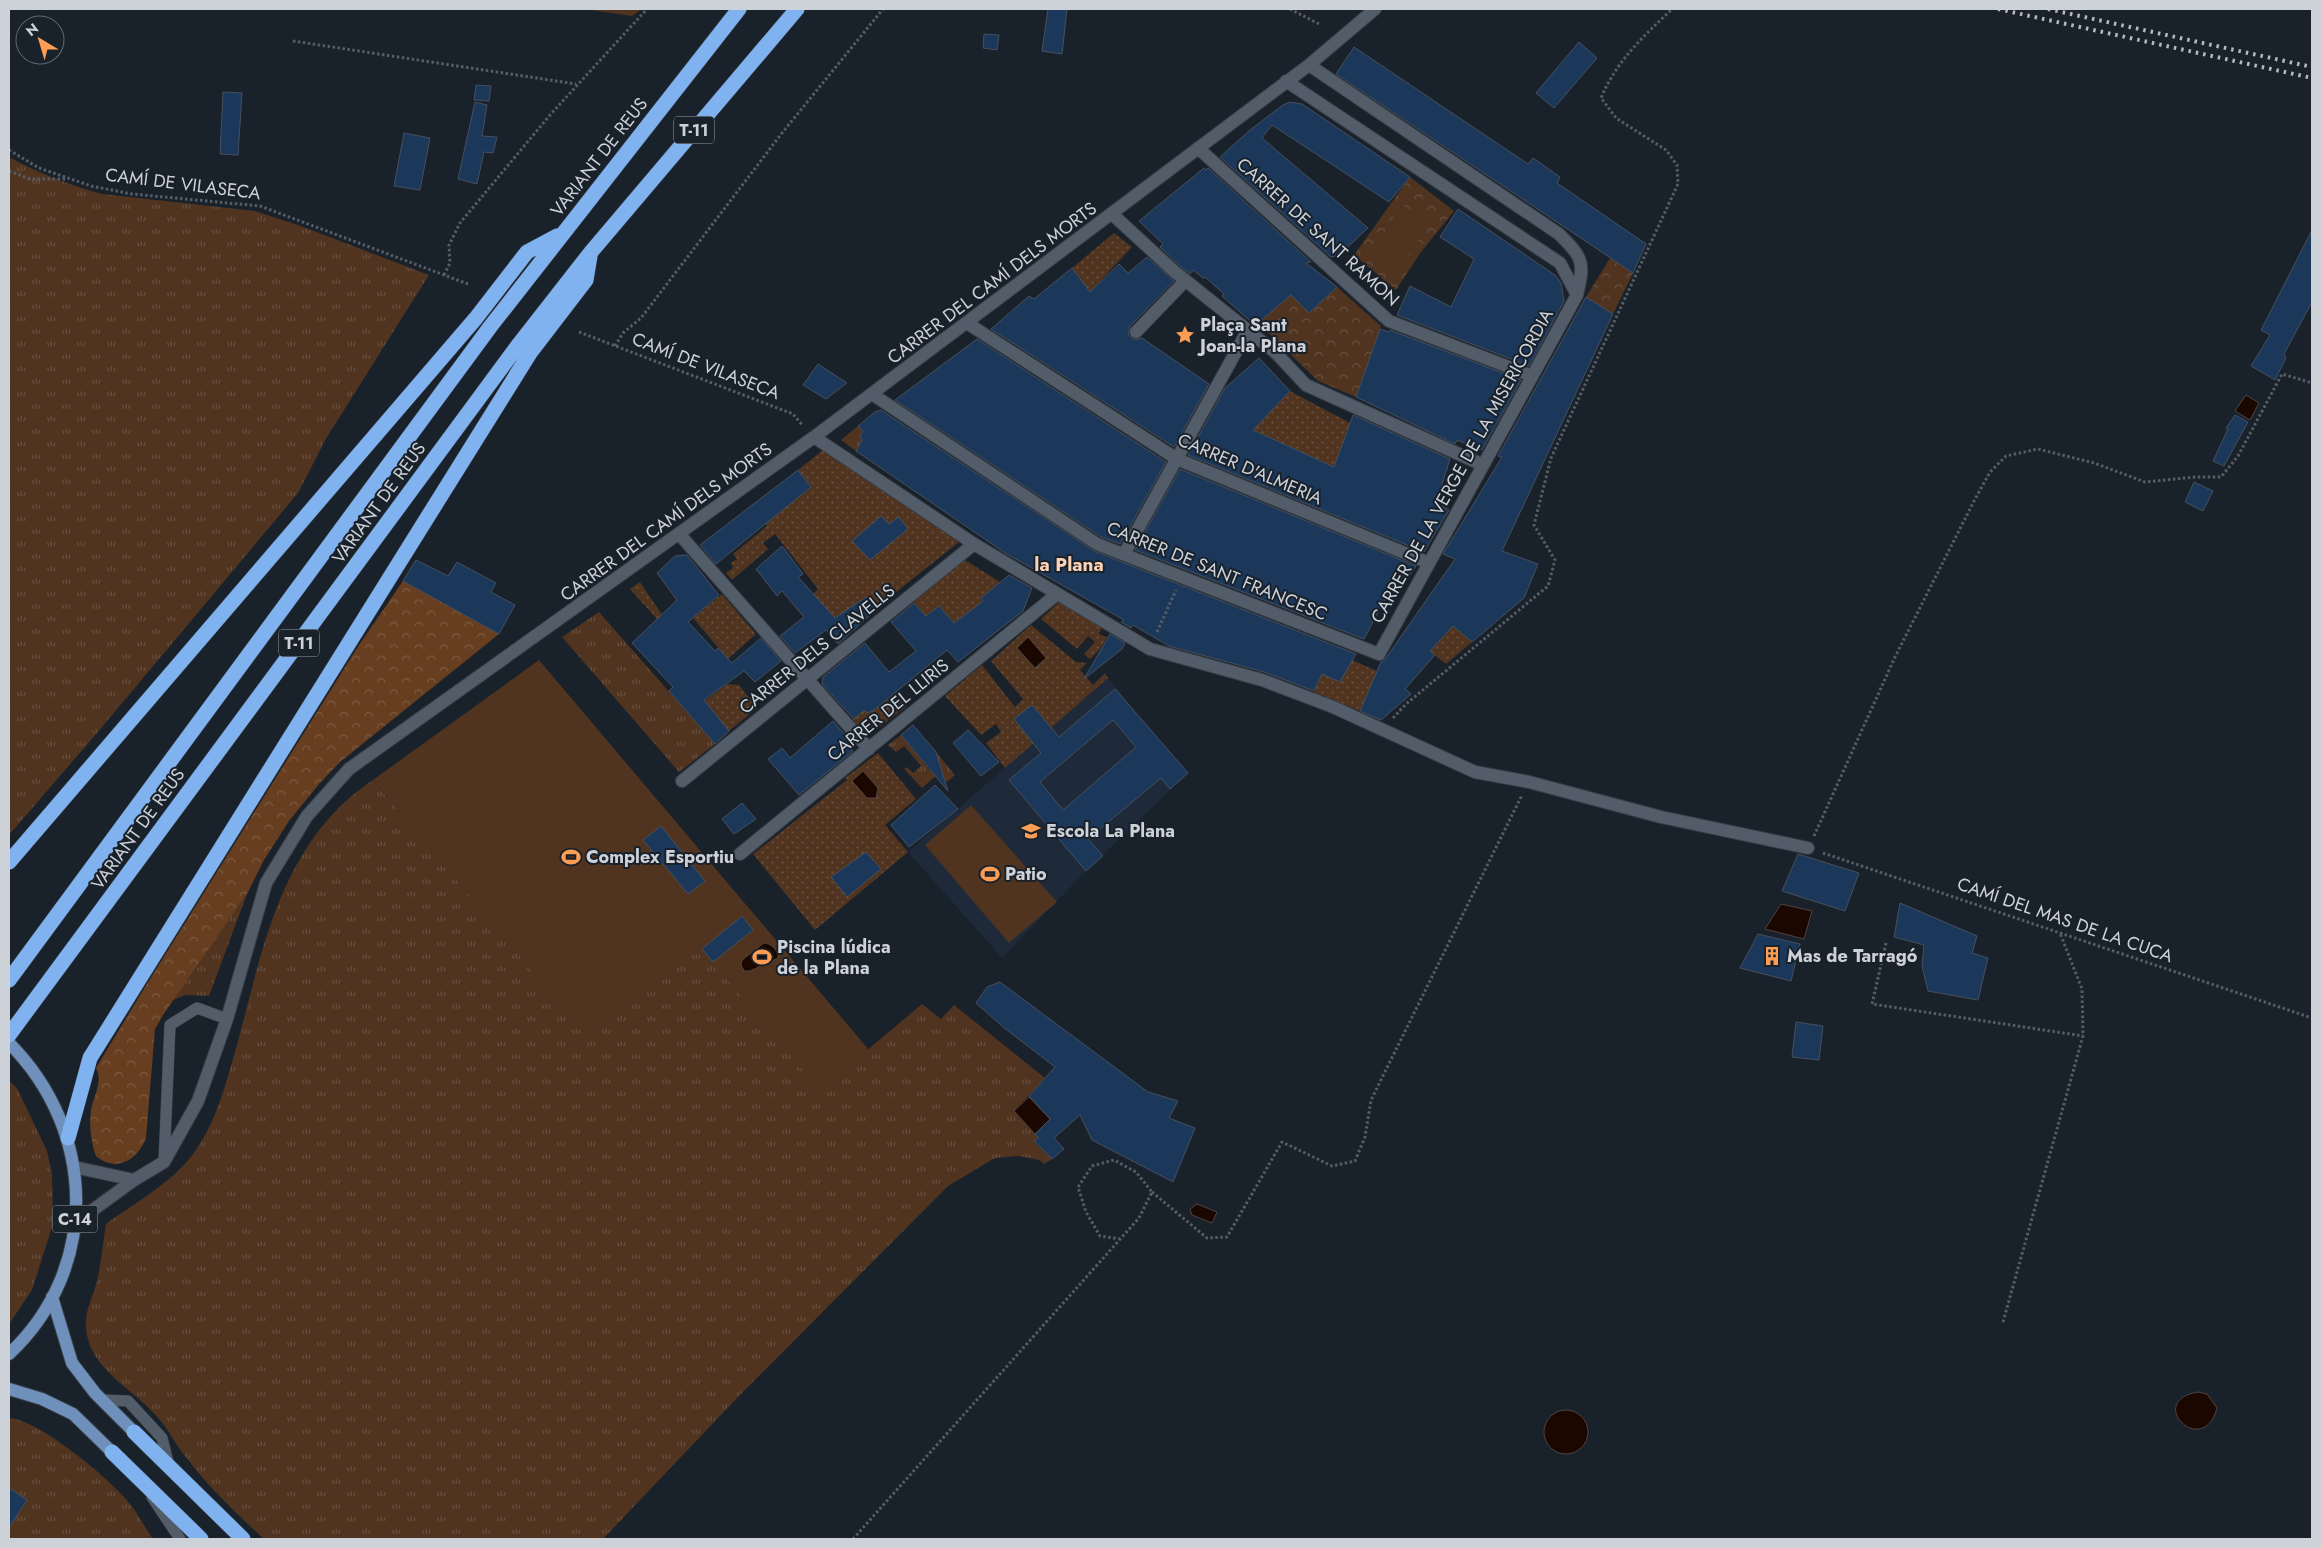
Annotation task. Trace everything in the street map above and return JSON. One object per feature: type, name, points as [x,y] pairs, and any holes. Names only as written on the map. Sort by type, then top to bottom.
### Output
[{"type":"highway","name":"VARIANT DE REUS","points":[[9,980],[490,327],[739,9]]},
{"type":"highway","name":"VARIANT DE REUS","points":[[9,1035],[519,344],[591,252],[797,9]]},
{"type":"highway","points":[[9,862],[476,318],[527,252],[563,233]]},
{"type":"highway","points":[[68,1138],[90,1058],[530,353],[586,280],[591,252]]},
{"type":"highway","points":[[134,1432],[243,1539]]},
{"type":"highway","points":[[112,1452],[201,1539]]},
{"type":"main road","name":"C-14","points":[[9,1043],[36,1073],[56,1108],[68,1138],[74,1167],[75,1223],[71,1248],[52,1297],[38,1322],[9,1354]]},
{"type":"main road","points":[[52,1297],[72,1363],[103,1400],[134,1432]]},
{"type":"main road","points":[[9,1389],[42,1399],[73,1414],[112,1452]]},
{"type":"street","name":"CARRER DEL CAMÍ DELS MORTS","points":[[75,1223],[134,1180],[164,1162],[198,1101],[227,1019],[266,884],[307,816],[349,769],[814,438],[1286,82],[1310,66],[1375,9]]},
{"type":"street","points":[[1310,66],[1559,234],[1577,252],[1560,263]]},
{"type":"street","points":[[1286,82],[1560,263],[1577,295]]},
{"type":"street","name":"CARRER DE SANT RAMON","points":[[1198,148],[1389,321],[1532,376]]},
{"type":"street","points":[[1112,214],[1186,281],[1274,352],[1306,385],[1483,465]]},
{"type":"street","name":"CARRER DE LA VERGE DE LA MISERICORDIA","points":[[1379,654],[1577,295],[1583,271],[1577,252]]},
{"type":"street","points":[[1136,332],[1186,281]]},
{"type":"street","name":"CARRER D'ALMERIA","points":[[967,323],[1177,459],[1428,564]]},
{"type":"street","points":[[1124,554],[1248,330]]},
{"type":"street","name":"CARRER DE SANT FRANCESC","points":[[872,394],[1097,544],[1379,654]]},
{"type":"street","points":[[814,438],[974,544],[1150,649],[1262,680],[1386,730],[1475,772],[1529,782],[1661,817],[1808,848]]},
{"type":"street","points":[[680,535],[868,749]]},
{"type":"street","name":"CARRER DELS CLAVELLS","points":[[682,781],[974,544]]},
{"type":"street","name":"CARRER DEL LLIRIS","points":[[740,854],[1057,594]]},
{"type":"street","points":[[74,1167],[134,1180]]},
{"type":"lane","points":[[164,1162],[170,1025],[197,1008],[227,1019]]},
{"type":"lane","points":[[103,1400],[128,1401],[162,1438],[168,1466]]},
{"type":"lane","points":[[145,1484],[180,1539]]},
{"type":"path","points":[[444,275],[450,263],[449,245],[460,223],[577,84],[647,9]]},
{"type":"path","points":[[615,346],[623,333],[641,318],[782,133],[883,9]]},
{"type":"path","points":[[1290,9],[1319,24]]},
{"type":"path","points":[[1386,730],[1406,704],[1548,586],[1556,560],[1534,525],[1551,458],[1678,184],[1677,165],[1666,150],[1616,118],[1601,98],[1611,74],[1641,38],[1672,9]]},
{"type":"path","points":[[293,41],[577,84]]},
{"type":"path","name":"CAMÍ DE VILASECA","points":[[9,150],[39,168],[91,186],[132,194],[260,206],[468,284]]},
{"type":"path","points":[[9,171],[30,179],[70,179]]},
{"type":"path","name":"CAMÍ DE VILASECA","points":[[579,332],[793,414],[814,438]]},
{"type":"path","points":[[1808,848],[1899,648],[1990,472],[2006,456],[2038,449],[2094,464],[2145,482],[2194,476],[2220,478],[2238,456],[2282,374],[2312,383]]},
{"type":"path","points":[[1157,632],[1182,576]]},
{"type":"path","points":[[1120,1239],[1100,1236],[1086,1212],[1078,1187],[1092,1166],[1114,1160],[1136,1172],[1152,1192],[1207,1238],[1227,1237],[1282,1142],[1332,1166],[1355,1161],[1365,1137],[1371,1100],[1529,782]]},
{"type":"path","name":"CAMÍ DEL MAS DE LA CUCA","points":[[1808,848],[2312,1018]]},
{"type":"path","points":[[2003,1322],[2083,1036],[2082,989],[2059,933]]},
{"type":"path","points":[[1886,943],[1872,1004],[2083,1036]]},
{"type":"path","points":[[853,1539],[1139,1218],[1152,1192]]},
{"type":"shaded area","points":[[2246,395],[2259,403],[2250,420],[2235,411]]},
{"type":"shaded area","points":[[1028,637],[1046,658],[1035,668],[1017,648]]},
{"type":"shaded area","name":"Escola La Plana","points":[[1108,678],[1188,773],[1086,871],[1002,958],[908,852]]},
{"type":"shaded area","points":[[863,771],[878,788],[876,798],[867,798],[852,781]]},
{"type":"shaded area","points":[[1781,904],[1812,911],[1804,939],[1765,929]]},
{"type":"shaded area","name":"Piscina lúdica de la Plana","points":[[764,943],[774,948],[778,958],[750,971],[744,971],[741,965],[742,960]]},
{"type":"shaded area","points":[[1029,1097],[1050,1119],[1035,1134],[1014,1111]]},
{"type":"shaded area","points":[[1197,1204],[1217,1212],[1212,1223],[1192,1215],[1190,1209]]},
{"type":"shaded area","points":[[2198,1392],[2207,1394],[2217,1408],[2210,1423],[2201,1429],[2191,1428],[2182,1423],[2177,1415],[2176,1406],[2183,1397]]},
{"type":"shaded area","points":[[1570,1410],[1582,1416],[1587,1423],[1587,1441],[1582,1448],[1575,1453],[1562,1454],[1554,1451],[1547,1444],[1544,1428],[1547,1420],[1554,1413]]},
{"type":"green space","points":[[585,9],[642,9],[632,16]]},
{"type":"green space","points":[[9,157],[54,178],[102,194],[255,211],[298,225],[429,275],[327,437],[298,493],[9,835]]},
{"type":"green space","points":[[1410,177],[1454,211],[1421,252],[1396,290],[1354,255]]},
{"type":"green space","points":[[1402,205],[1431,222],[1396,273],[1370,254]]},
{"type":"green space","points":[[1114,233],[1132,247],[1090,292],[1072,268]]},
{"type":"green space","points":[[1610,258],[1633,273],[1613,314],[1586,297]]},
{"type":"green space","points":[[1337,287],[1381,326],[1356,397],[1318,381],[1258,323],[1291,295],[1309,313]]},
{"type":"green space","points":[[1290,391],[1350,423],[1334,467],[1253,430]]},
{"type":"green space","points":[[858,426],[863,431],[860,437],[862,440],[856,451],[841,440]]},
{"type":"green space","points":[[823,450],[959,542],[851,628],[840,614],[830,621],[813,594],[818,589],[775,534],[763,543],[768,549],[732,580],[726,573],[733,568],[731,563],[737,559],[733,554],[767,526],[751,505],[767,495],[779,512],[811,488],[798,470]]},
{"type":"green space","points":[[965,560],[1000,582],[981,598],[983,602],[954,623],[939,606],[926,616],[913,601]]},
{"type":"green space","points":[[403,581],[499,634],[340,762],[319,784],[289,821],[264,860],[247,894],[155,1029],[146,1138],[142,1146],[126,1162],[118,1164],[104,1161],[96,1156],[91,1133],[91,1110],[99,1078],[96,1068],[357,648]]},
{"type":"green space","points":[[640,582],[662,615],[657,619],[630,589]]},
{"type":"green space","points":[[722,594],[756,634],[728,659],[693,618]]},
{"type":"green space","points":[[1059,602],[1102,627],[1099,634],[1107,637],[1100,649],[1090,659],[1084,654],[1095,642],[1088,636],[1077,649],[1041,619]]},
{"type":"green space","points":[[599,612],[715,744],[679,772],[562,637]]},
{"type":"green space","points":[[1448,622],[1472,642],[1446,664],[1430,651],[1445,634]]},
{"type":"green space","points":[[1031,625],[1076,662],[1087,663],[1080,670],[1093,685],[1105,673],[1108,678],[1005,768],[986,743],[1001,732],[996,724],[981,735],[945,696],[982,665],[1015,707],[1023,699],[991,661]]},
{"type":"green space","name":"Complex Esportiu","points":[[539,660],[869,1050],[820,1091],[694,940],[583,1032],[373,780]]},
{"type":"green space","points":[[1352,660],[1377,671],[1360,711],[1314,693],[1322,674],[1340,682]]},
{"type":"green space","points":[[727,684],[739,685],[757,708],[729,731],[712,711],[697,707]]},
{"type":"green space","points":[[896,693],[907,706],[877,729],[864,732],[852,720],[864,710],[871,708],[874,710]]},
{"type":"green space","points":[[901,735],[931,772],[940,766],[936,752],[955,775],[947,782],[939,773],[922,788],[904,769],[907,767],[913,773],[921,766],[904,746],[896,752],[888,745]]},
{"type":"green space","points":[[878,753],[916,799],[885,825],[908,852],[815,930],[753,854],[847,780],[845,778]]},
{"type":"green space","points":[[373,780],[583,1031],[694,939],[732,984],[792,960],[812,984],[764,1023],[820,1090],[922,1004],[941,1019],[954,1005],[1045,1078],[1014,1111],[1038,1137],[1034,1142],[1052,1159],[1044,1164],[1039,1160],[1019,1156],[995,1158],[948,1186],[737,1398],[603,1539],[264,1539],[203,1478],[159,1419],[105,1368],[89,1344],[86,1316],[97,1281],[106,1224],[166,1182],[187,1162],[204,1138],[225,1086],[267,934],[297,865],[317,833],[342,805]]},
{"type":"green space","name":"Patio","points":[[971,805],[1057,902],[1009,943],[925,845]]},
{"type":"green space","points":[[247,894],[209,996],[185,995],[173,1000]]},
{"type":"green space","points":[[9,1081],[17,1088],[47,1151],[52,1174],[53,1224],[32,1290],[9,1324]]},
{"type":"green space","points":[[9,1418],[38,1428],[74,1452],[121,1493],[153,1539],[9,1539]]},
{"type":"building","points":[[1048,9],[1067,9],[1062,54],[1042,51]]},
{"type":"building","points":[[984,34],[999,35],[997,50],[983,48]]},
{"type":"building","points":[[1579,42],[1597,58],[1554,108],[1536,93]]},
{"type":"building","points":[[1354,47],[1528,164],[1533,158],[1560,177],[1557,183],[1646,244],[1633,273],[1336,74]]},
{"type":"building","points":[[476,85],[491,86],[489,101],[474,100]]},
{"type":"building","points":[[223,92],[242,93],[238,155],[220,154]]},
{"type":"building","points":[[475,102],[487,105],[482,136],[497,137],[493,153],[484,152],[477,184],[458,179]]},
{"type":"building","points":[[1290,102],[1302,104],[1410,177],[1389,202],[1272,125],[1262,138],[1368,228],[1339,255],[1331,257],[1220,157],[1250,130],[1283,105]]},
{"type":"building","points":[[404,133],[430,138],[420,190],[394,186]]},
{"type":"building","points":[[1204,168],[1206,170],[1208,168],[1311,262],[1306,263],[1337,287],[1309,313],[1291,295],[1258,323],[1250,321],[1222,296],[1224,294],[1205,277],[1203,278],[1193,270],[1190,274],[1180,266],[1160,247],[1163,244],[1139,221]]},
{"type":"building","points":[[1458,209],[1555,275],[1561,283],[1564,301],[1529,366],[1397,315],[1410,286],[1451,307],[1474,259],[1440,237]]},
{"type":"building","points":[[2312,230],[2312,302],[2284,354],[2286,358],[2275,380],[2251,366],[2270,335],[2261,330]]},
{"type":"building","points":[[1147,257],[1174,281],[1130,326],[1128,335],[1135,340],[1142,338],[1209,384],[1174,447],[991,329],[1029,296],[1034,299],[1072,268],[1090,292],[1119,264],[1128,273]]},
{"type":"building","points":[[1586,297],[1613,314],[1502,551],[1538,564],[1524,598],[1472,642],[1453,626],[1430,651],[1435,655],[1405,689],[1411,694],[1381,720],[1360,711],[1381,662],[1386,658],[1455,559],[1443,554],[1502,457],[1498,456]]},
{"type":"building","points":[[1380,329],[1389,332],[1390,330],[1521,380],[1482,450],[1457,440],[1455,444],[1356,397]]},
{"type":"building","points":[[977,339],[1166,462],[1120,544],[1101,537],[895,400]]},
{"type":"building","points":[[1259,358],[1290,391],[1253,430],[1334,467],[1353,415],[1450,459],[1436,503],[1449,510],[1424,552],[1188,455],[1225,388]]},
{"type":"building","points":[[818,364],[847,383],[826,399],[803,385]]},
{"type":"building","points":[[881,410],[1094,551],[1356,654],[1340,682],[1322,674],[1314,691],[1264,672],[1169,646],[1133,625],[1131,628],[1121,622],[1124,620],[1005,553],[856,451],[862,440],[860,437],[863,431],[858,426],[875,412]]},
{"type":"building","points":[[2235,415],[2248,422],[2224,466],[2213,461],[2228,429],[2226,428]]},
{"type":"building","points":[[1180,469],[1416,566],[1400,590],[1392,586],[1364,639],[1135,550]]},
{"type":"building","points":[[798,470],[811,487],[716,564],[700,545]]},
{"type":"building","points":[[2194,482],[2213,491],[2203,511],[2185,502]]},
{"type":"building","points":[[881,516],[889,524],[899,517],[908,529],[870,560],[852,541]]},
{"type":"building","points":[[782,546],[803,574],[798,577],[835,618],[866,597],[877,609],[838,644],[826,630],[795,653],[780,636],[804,617],[782,591],[777,596],[756,569]]},
{"type":"building","points":[[687,555],[719,595],[688,622],[715,651],[718,648],[732,663],[761,638],[781,661],[755,682],[744,671],[704,700],[729,731],[715,744],[669,691],[673,687],[632,643],[677,600],[657,573],[675,556]]},
{"type":"building","points":[[416,560],[448,576],[457,562],[496,583],[491,592],[515,605],[499,634],[403,581]]},
{"type":"building","points":[[1009,575],[1032,588],[1023,611],[958,662],[947,650],[874,710],[867,713],[864,710],[854,719],[822,684],[823,677],[865,643],[889,672],[916,651],[891,622],[914,603],[926,616],[939,606],[954,623],[983,601],[981,598]]},
{"type":"building","points":[[1110,634],[1125,643],[1122,649],[1084,679]]},
{"type":"building","points":[[1115,689],[1188,773],[1170,789],[1161,778],[1088,839],[1103,856],[1086,871],[1009,780],[1041,753],[1014,719],[1032,705],[1059,737]],"holes":[[[1113,720],[1136,747],[1063,810],[1040,782]]]},
{"type":"building","points":[[833,721],[852,743],[852,752],[799,795],[768,759],[782,748],[790,758]]},
{"type":"building","points":[[913,725],[936,752],[948,791],[901,735]]},
{"type":"building","points":[[968,730],[999,762],[981,776],[953,743]]},
{"type":"building","points":[[935,785],[958,809],[909,847],[891,825]]},
{"type":"building","points":[[742,803],[756,819],[734,834],[722,819]]},
{"type":"building","points":[[661,826],[705,881],[688,894],[643,840]]},
{"type":"building","points":[[866,852],[881,869],[847,897],[831,877]]},
{"type":"building","points":[[1798,854],[1859,873],[1845,911],[1782,891]]},
{"type":"building","points":[[1900,903],[1977,936],[1972,953],[1988,958],[1978,1000],[1928,991],[1922,966],[1924,945],[1894,937]]},
{"type":"building","points":[[742,916],[753,930],[713,962],[702,949]]},
{"type":"building","name":"Mas de Tarragó","points":[[1758,934],[1800,944],[1791,981],[1740,968]]},
{"type":"building","points":[[1000,982],[1148,1092],[1178,1101],[1169,1118],[1195,1128],[1173,1182],[1092,1140],[1080,1115],[1054,1138],[1064,1149],[1052,1159],[1034,1141],[1039,1138],[1035,1134],[1050,1119],[1029,1096],[1055,1067],[1003,1027],[976,1003],[987,987]]},
{"type":"building","points":[[1796,1022],[1823,1026],[1819,1060],[1792,1057]]},
{"type":"building","points":[[9,1488],[27,1500],[9,1528]]},
{"type":"railway","points":[[1998,9],[2312,78]]},
{"type":"railway","points":[[2048,9],[2312,67]]},
{"type":"place","name":"Plaça Sant Joan-la Plana","points":[[1185,335]]},
{"type":"place","name":"Escola La Plana","points":[[1031,831]]},
{"type":"place","name":"Complex Esportiu","points":[[571,857]]},
{"type":"place","name":"Patio","points":[[990,874]]},
{"type":"place","name":"Mas de Tarragó","points":[[1772,956]]},
{"type":"place","name":"Piscina lúdica de la Plana","points":[[762,957]]},
{"type":"district","name":"la Plana","points":[[1069,564]]}]
